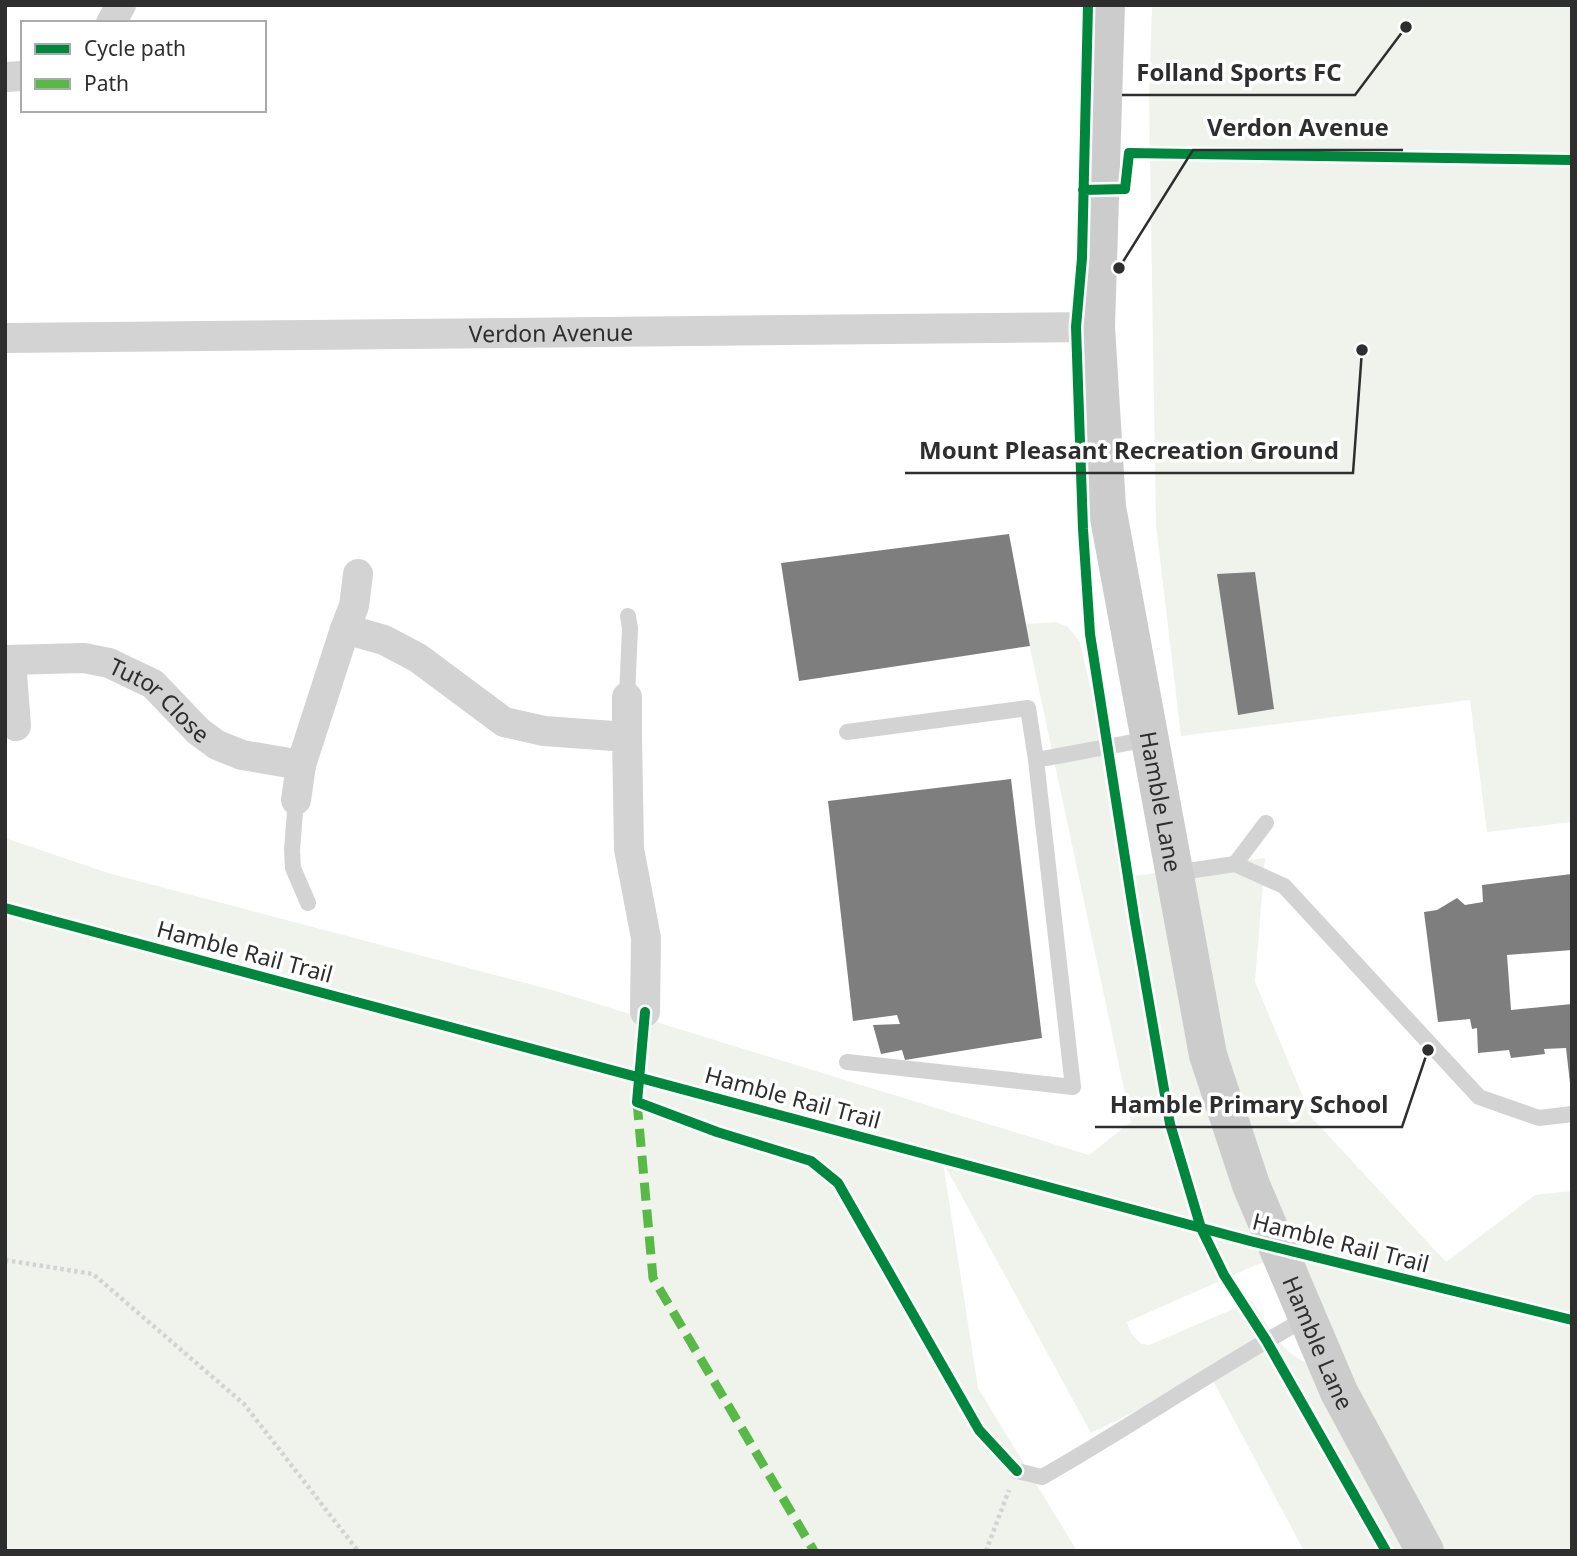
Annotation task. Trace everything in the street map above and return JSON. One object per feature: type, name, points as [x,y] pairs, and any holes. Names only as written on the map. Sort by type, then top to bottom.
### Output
[{"type":"main road","name":"Hamble Lane","points":[[1106,5],[1096,327],[1107,507],[1208,1055],[1251,1185],[1339,1392],[1425,1551]]},
{"type":"street","points":[[112,21],[121,5]]},
{"type":"street","name":"Verdon Avenue","points":[[5,338],[1096,327]]},
{"type":"street","points":[[296,800],[302,765],[354,606],[358,574]]},
{"type":"street","points":[[345,629],[384,640],[418,658],[504,722],[544,731],[627,737]]},
{"type":"street","name":"Tutor Close","points":[[16,726],[8,660],[84,658],[109,663],[153,684],[198,731],[217,745],[242,755],[302,765]]},
{"type":"street","points":[[627,697],[629,849],[646,938],[645,1012]]},
{"type":"lane","points":[[627,697],[630,628],[628,616]]},
{"type":"lane","points":[[847,732],[1028,708],[1073,1087],[847,1062]]},
{"type":"lane","points":[[1036,760],[1149,739]]},
{"type":"lane","points":[[296,800],[293,868],[308,903]]},
{"type":"lane","points":[[1235,864],[1266,823]]},
{"type":"lane","points":[[1174,873],[1235,864],[1284,886],[1479,1097],[1538,1118],[1572,1114]]},
{"type":"lane","points":[[1017,1471],[1042,1477],[1266,1340],[1307,1318]]},
{"type":"path","points":[[5,1260],[93,1274],[244,1404],[358,1551]]},
{"type":"path","points":[[986,1551],[1017,1471]]},
{"type":"shaded area","points":[[1152,5],[1572,5],[1572,822],[1487,832],[1470,700],[1181,736],[1156,525],[1149,97]]},
{"type":"shaded area","points":[[1056,622],[1068,627],[1080,642],[1134,876],[1265,858],[1255,982],[1312,1118],[1446,1262],[1535,1195],[1572,1191],[1572,1551],[1304,1551],[1210,1375],[1091,1433],[943,1162],[978,1388],[1077,1551],[5,1551],[5,838],[108,873],[552,990],[1089,1155],[1131,1122],[1025,624]],"holes":[[[1281,1256],[1315,1365],[1294,1356],[1286,1349],[1252,1301],[1149,1345],[1141,1344],[1131,1333],[1127,1322]]]},
{"type":"building","points":[[1009,534],[1030,646],[799,681],[781,563]]},
{"type":"building","points":[[1255,572],[1274,709],[1238,715],[1217,574]]},
{"type":"building","points":[[1011,779],[1042,1038],[905,1060],[902,1050],[881,1054],[873,1025],[900,1024],[897,1015],[853,1021],[828,801]]},
{"type":"building","points":[[1572,874],[1572,950],[1507,955],[1511,1010],[1572,1004],[1570,1083],[1566,1048],[1544,1049],[1545,1054],[1511,1058],[1509,1050],[1478,1053],[1477,1028],[1472,1029],[1470,1019],[1438,1022],[1424,912],[1437,910],[1457,898],[1465,905],[1483,902],[1482,885]]},
{"type":"marked path","points":[[637,1102],[653,1278],[814,1551]]},
{"type":"cycle path","points":[[1088,5],[1082,258],[1076,327],[1083,529],[1090,634],[1170,1124],[1201,1228],[1224,1275],[1266,1340],[1386,1551]]},
{"type":"cycle path","points":[[1083,190],[1125,189],[1129,153],[1572,160]]},
{"type":"cycle path","name":"Hamble Rail Trail","points":[[5,908],[1250,1241],[1572,1320]]},
{"type":"cycle path","points":[[645,1012],[637,1102],[717,1132],[811,1161],[838,1183],[979,1430],[1017,1471]]},
{"type":"place","name":"Folland Sports FC","points":[[1406,27]]},
{"type":"place","name":"Verdon Avenue","points":[[1119,268]]},
{"type":"place","name":"Mount Pleasant Recreation Ground","points":[[1362,350]]},
{"type":"place","name":"Hamble Primary School","points":[[1428,1050]]}]
